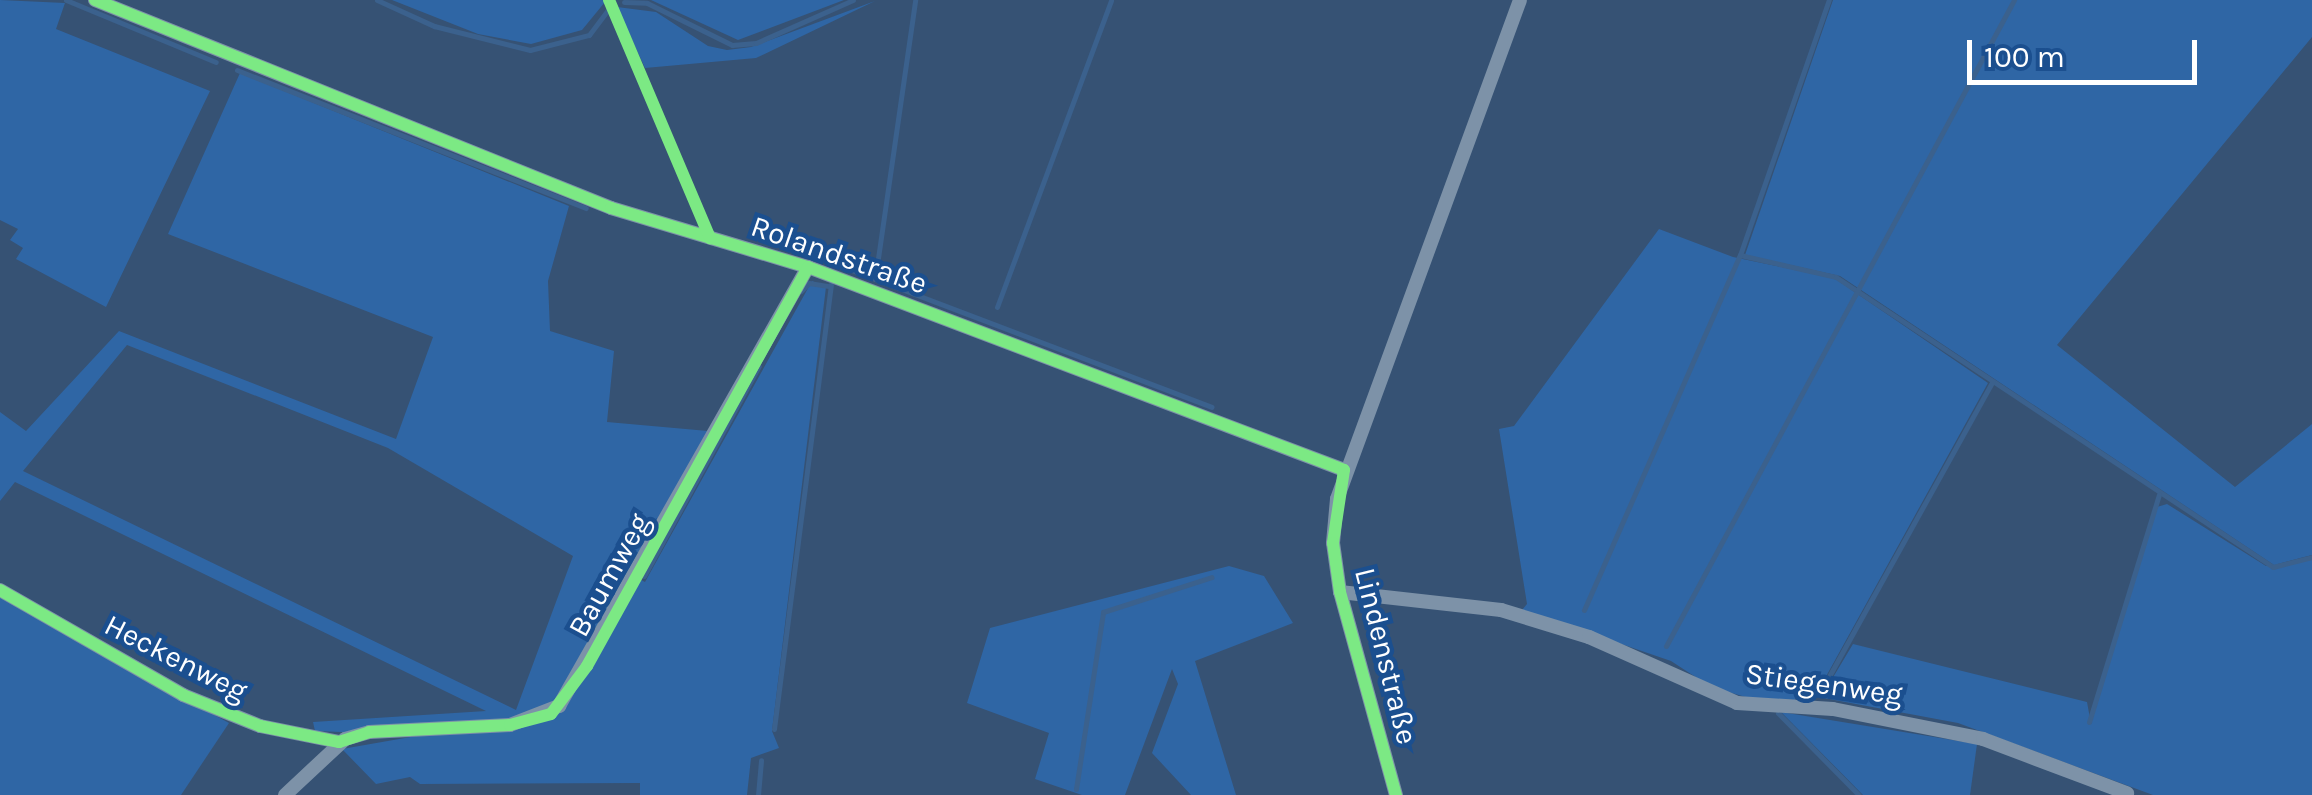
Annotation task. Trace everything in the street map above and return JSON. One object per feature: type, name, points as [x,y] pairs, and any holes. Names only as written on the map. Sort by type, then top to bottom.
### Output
[{"type":"street","name":"Rolandstraße","points":[[96,0],[611,208],[808,266],[1344,470]]},
{"type":"street","name":"Lindenstraße","points":[[1396,795],[1340,592],[1333,542],[1344,470],[1520,0]]},
{"type":"street","name":"Baumweg","points":[[339,742],[369,732],[510,726],[559,706],[808,266]]},
{"type":"street","name":"Heckenweg","points":[[0,590],[216,710],[339,742]]},
{"type":"street","name":"Stiegenweg","points":[[1340,592],[1501,610],[1589,637],[1737,703],[1833,710],[1968,735],[2128,793]]},
{"type":"street","points":[[285,795],[339,742]]},
{"type":"shaded area","points":[[0,0],[65,3],[56,29],[210,91],[106,307],[16,259],[23,248],[10,240],[18,229],[0,220]]},
{"type":"shaded area","points":[[392,0],[605,2],[582,30],[531,44],[478,34]]},
{"type":"shaded area","points":[[651,0],[844,0],[738,40]]},
{"type":"shaded area","points":[[1833,0],[2312,0],[2312,37],[2057,345],[2235,487],[2312,424],[2312,555],[2274,565],[1840,276],[1745,255]]},
{"type":"shaded area","points":[[875,1],[756,58],[645,68],[617,7],[656,12],[708,46],[727,50],[751,47]]},
{"type":"shaded area","points":[[240,73],[569,206],[548,281],[550,331],[614,351],[607,422],[708,431],[630,574],[645,582],[812,281],[826,287],[772,731],[779,748],[751,758],[747,795],[640,795],[640,783],[420,784],[410,777],[376,784],[342,749],[422,735],[315,731],[313,722],[486,711],[15,482],[0,501],[0,412],[26,431],[119,331],[396,439],[433,337],[168,234]],"holes":[[[127,345],[388,448],[573,556],[516,710],[23,471]]]},
{"type":"shaded area","points":[[1659,229],[1733,257],[1834,278],[1988,383],[1823,682],[1829,684],[1853,644],[2087,702],[2091,724],[2157,507],[2167,504],[2266,566],[2312,558],[2312,795],[2153,795],[1958,723],[1797,693],[1795,700],[1749,698],[1711,687],[1671,661],[1522,610],[1527,604],[1499,429],[1514,426]]},
{"type":"shaded area","points":[[1229,566],[1264,576],[1293,623],[1195,661],[1236,795],[1191,795],[1152,753],[1178,684],[1172,669],[1125,795],[1082,795],[1035,779],[1049,733],[967,703],[990,628]]},
{"type":"shaded area","points":[[0,597],[229,723],[181,795],[0,795]]},
{"type":"shaded area","points":[[1781,712],[1977,744],[1970,795],[1863,795]]},
{"type":"waterway","points":[[66,0],[216,62]]},
{"type":"waterway","points":[[377,0],[434,26],[530,50],[589,35],[609,8]]},
{"type":"waterway","points":[[624,2],[647,3],[732,45],[756,43],[853,0]]},
{"type":"waterway","points":[[875,279],[915,0]]},
{"type":"waterway","points":[[997,307],[1111,0]]},
{"type":"waterway","points":[[1584,610],[1740,255],[1829,0]]},
{"type":"waterway","points":[[1666,646],[2014,0]]},
{"type":"waterway","points":[[237,70],[586,208]]},
{"type":"waterway","points":[[1740,255],[1836,277],[2273,567],[2312,557]]},
{"type":"waterway","points":[[846,268],[1211,407]]},
{"type":"waterway","points":[[801,291],[809,283],[829,286]]},
{"type":"waterway","points":[[774,729],[831,285]]},
{"type":"waterway","points":[[644,576],[759,366]]},
{"type":"waterway","points":[[1827,680],[1992,382]]},
{"type":"waterway","points":[[2089,722],[2159,495]]},
{"type":"waterway","points":[[1076,789],[1103,612],[1212,577]]},
{"type":"waterway","points":[[1778,713],[1859,795]]},
{"type":"waterway","points":[[758,795],[761,760]]},
{"type":"cycle path","points":[[95,0],[611,208],[808,267],[1344,470],[1333,543],[1340,592],[1396,795]]},
{"type":"cycle path","points":[[609,0],[710,238]]},
{"type":"cycle path","points":[[0,590],[183,695],[260,726],[339,742],[369,732],[510,725],[551,714],[587,666],[808,267]]}]
